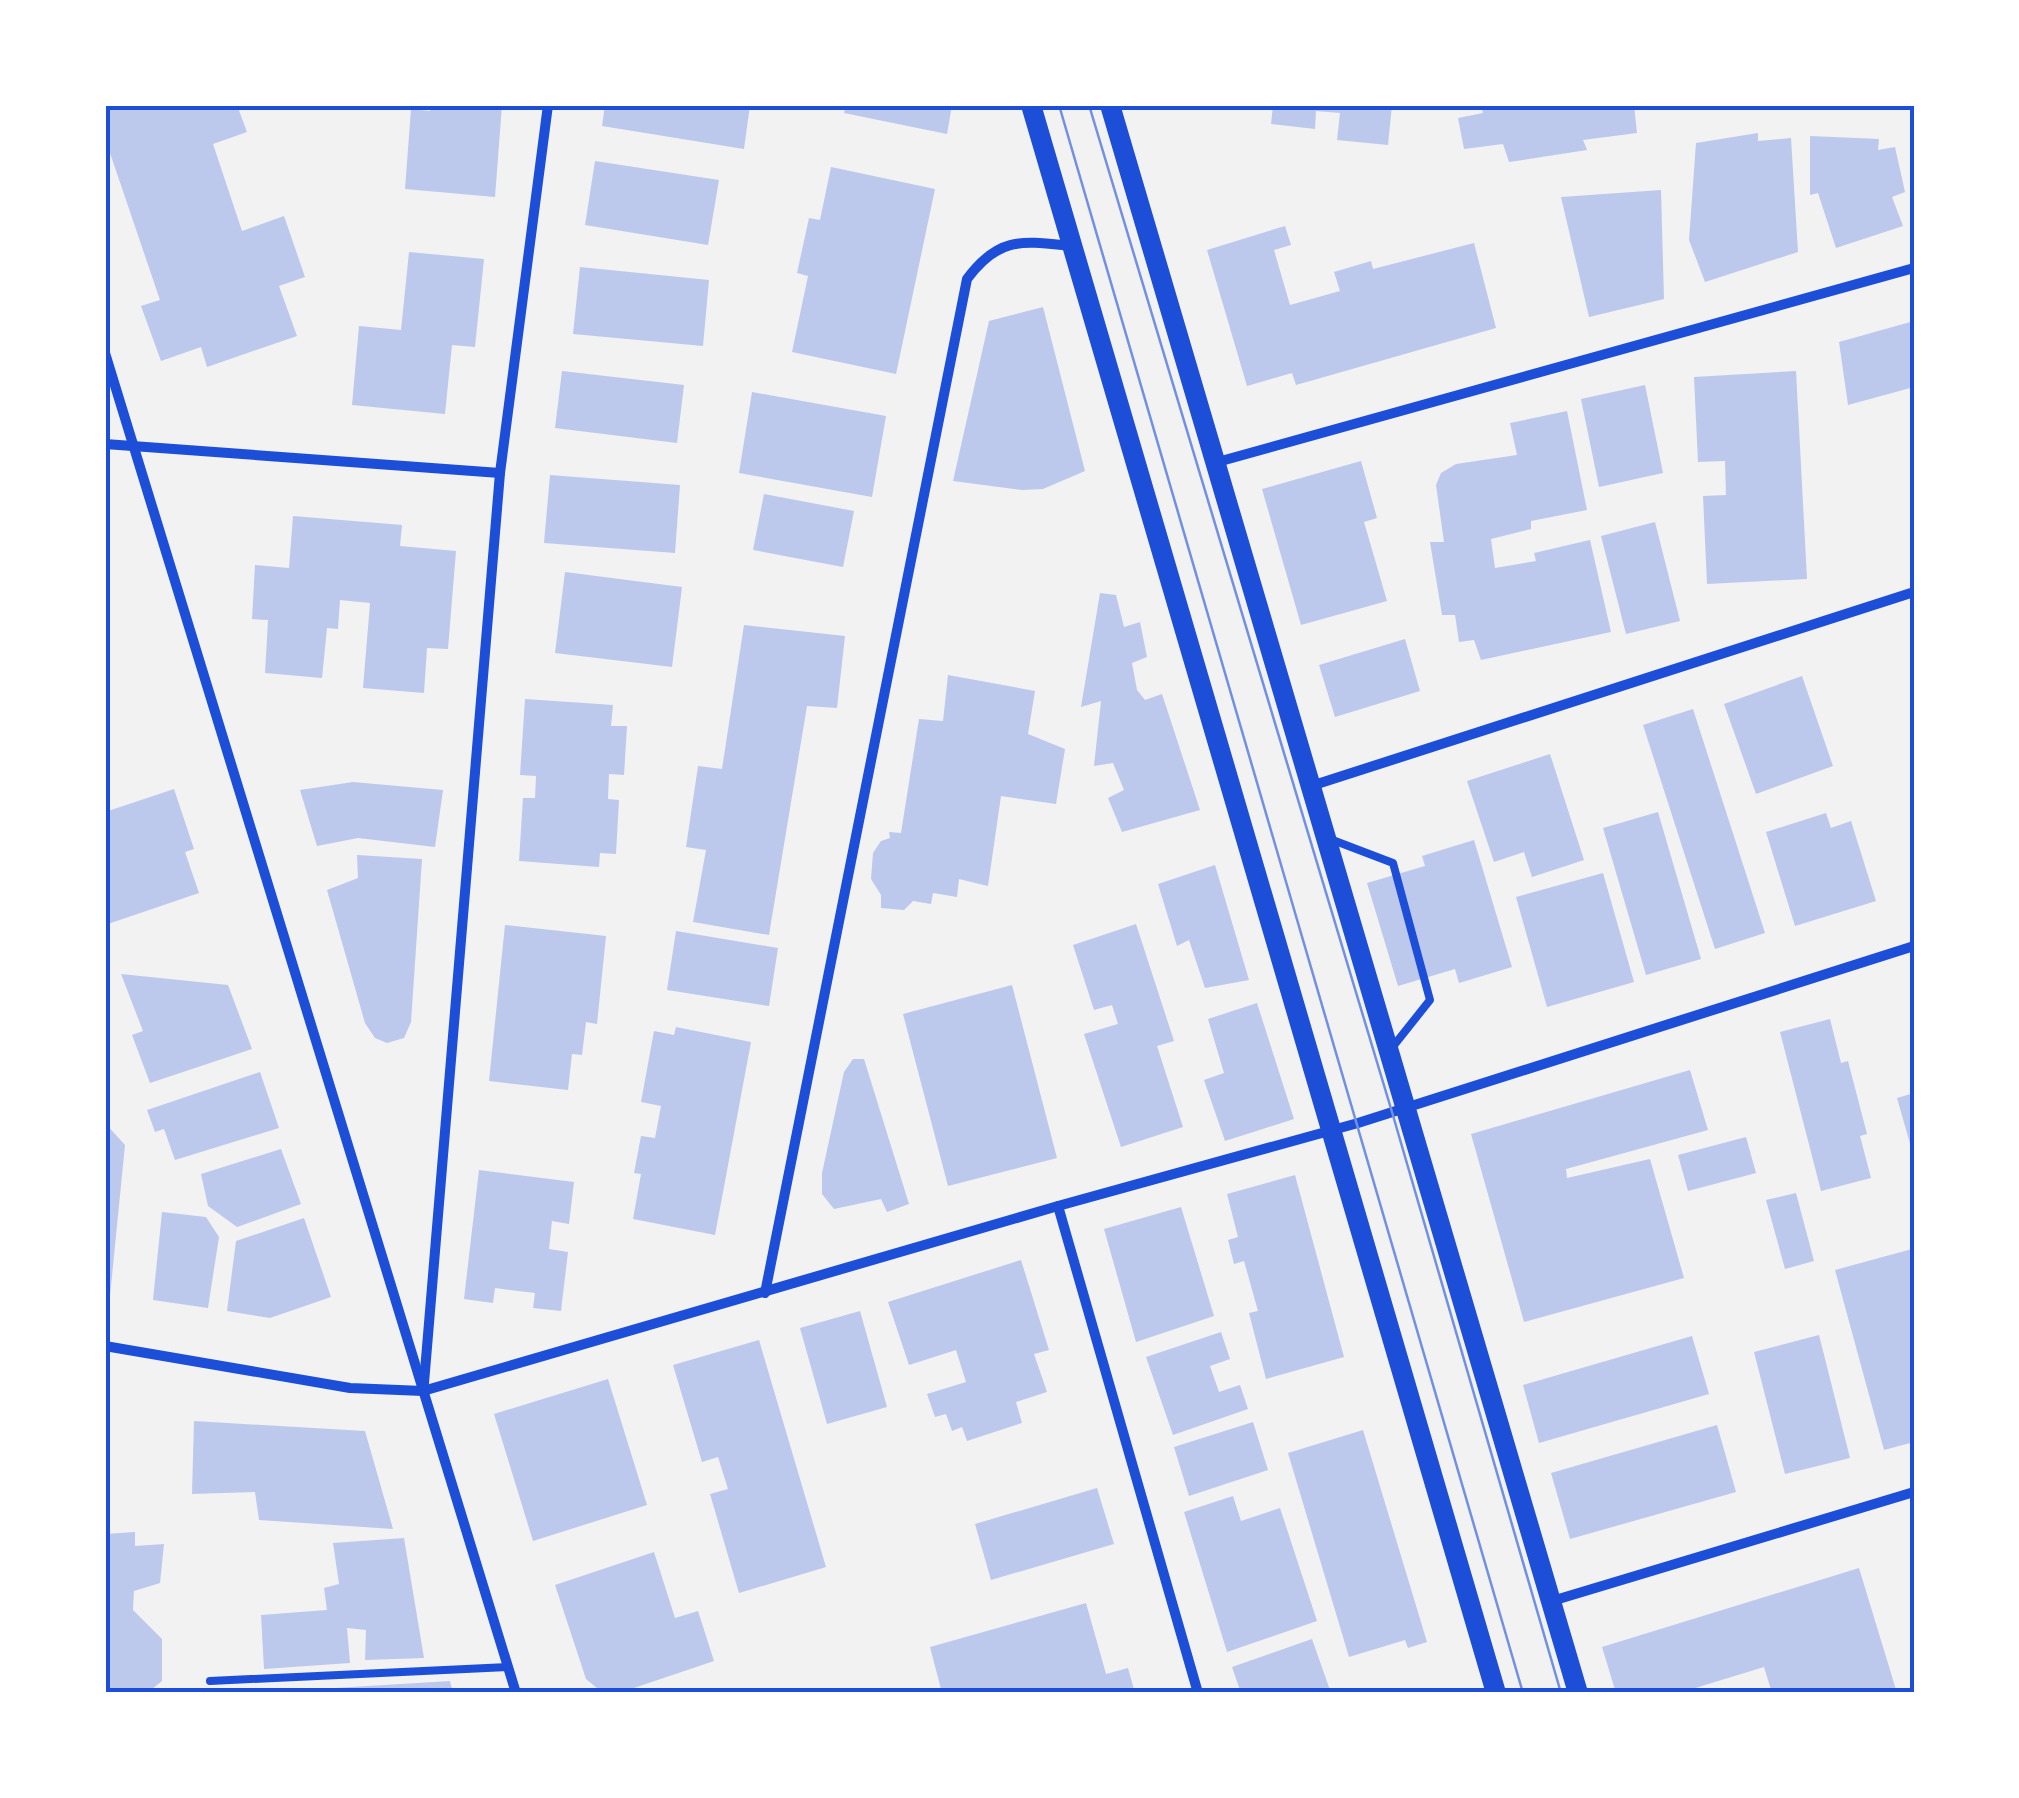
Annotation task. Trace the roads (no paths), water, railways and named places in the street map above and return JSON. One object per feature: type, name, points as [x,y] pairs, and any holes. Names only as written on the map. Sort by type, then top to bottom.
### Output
[{"type":"main road","points":[[1031,105],[1496,1693]]},
{"type":"main road","points":[[1110,105],[1578,1693]]},
{"type":"street","points":[[423,1391],[500,473],[548,105]]},
{"type":"street","points":[[765,1293],[967,279],[985,254],[1020,240],[1072,246]]},
{"type":"street","points":[[1214,462],[1914,268]]},
{"type":"street","points":[[105,353],[516,1693]]},
{"type":"street","points":[[105,444],[500,473]]},
{"type":"street","points":[[1310,786],[1914,592]]},
{"type":"street","points":[[105,1346],[350,1388],[423,1391],[1058,1206],[1332,1131],[1914,946]]},
{"type":"street","points":[[1058,1206],[1198,1693]]},
{"type":"street","points":[[1551,1602],[1914,1492]]},
{"type":"lane","points":[[1325,836],[1392,863],[1430,1000],[1388,1052]]},
{"type":"lane","points":[[210,1681],[508,1668]]},
{"type":"tram line","points":[[1059,105],[1523,1693]]},
{"type":"tram line","points":[[1089,105],[1392,1112],[1561,1693]]}]
